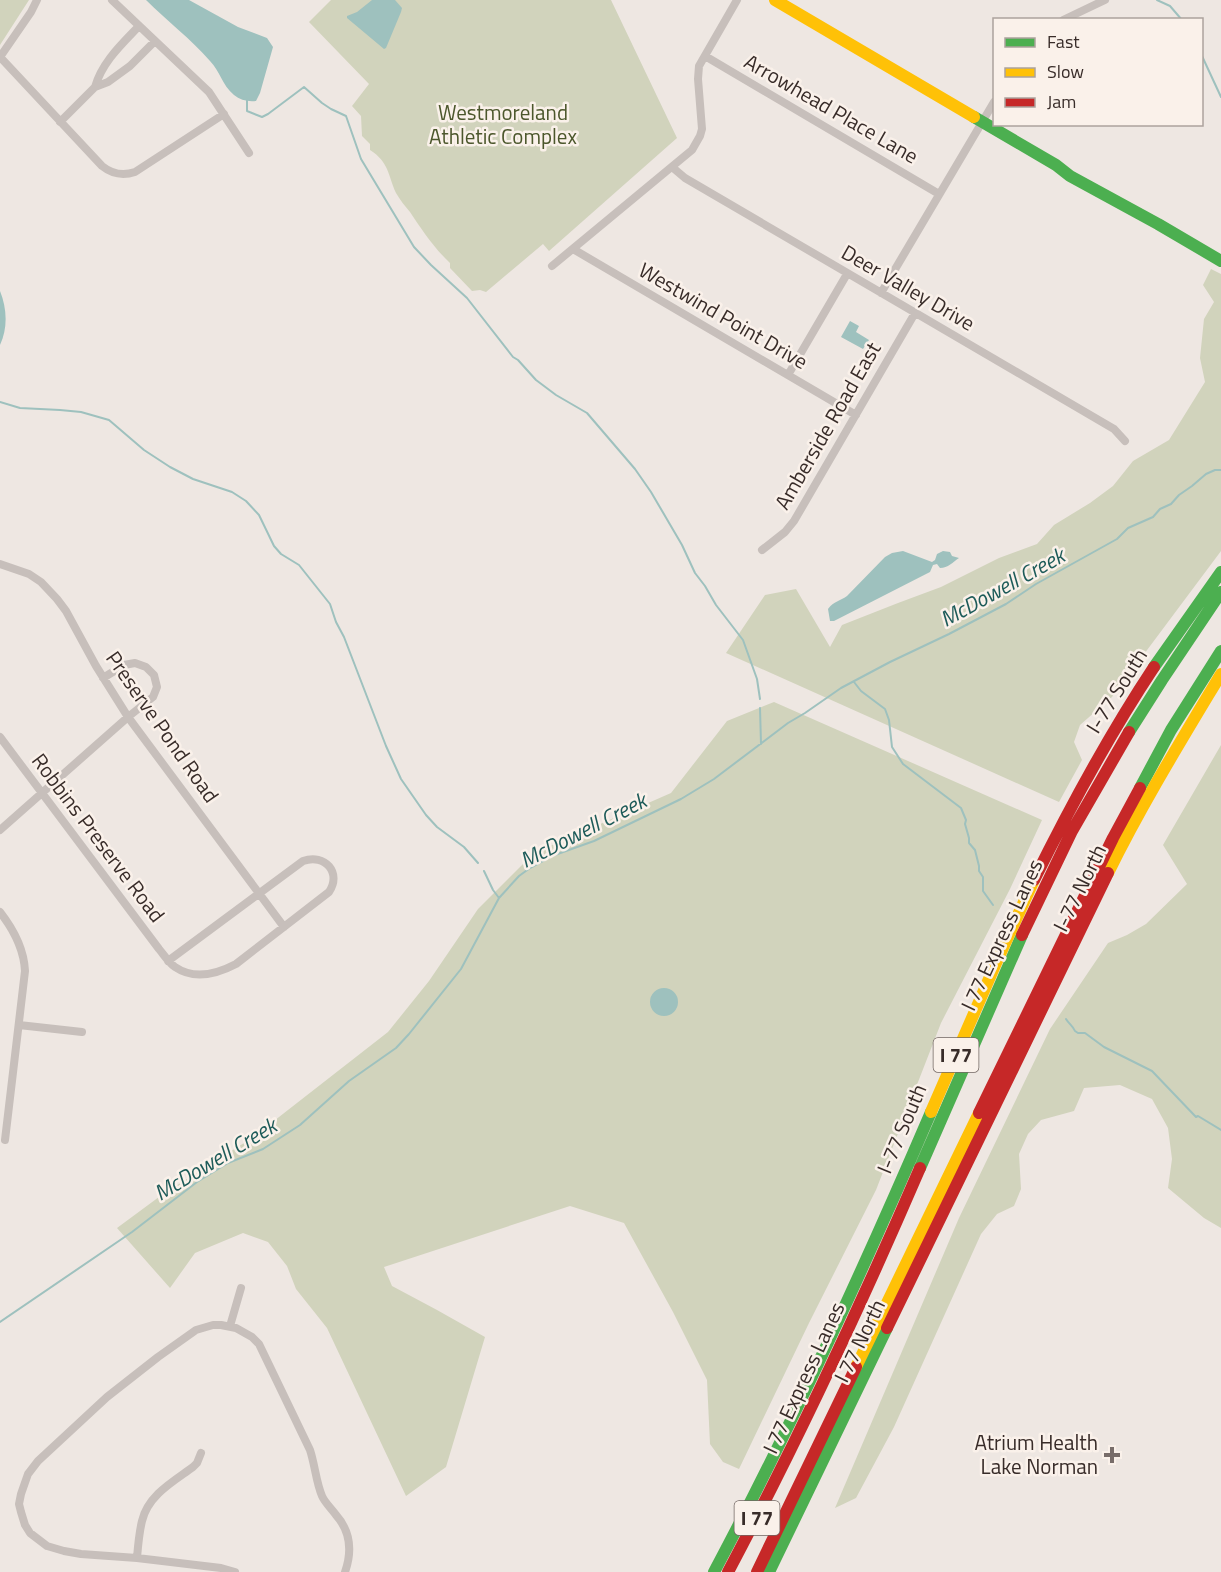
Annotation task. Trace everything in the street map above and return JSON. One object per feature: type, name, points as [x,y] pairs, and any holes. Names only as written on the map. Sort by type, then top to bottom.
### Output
[{"type":"main road","points":[[775,0],[983,121],[1056,165],[1070,176],[1221,261]]},
{"type":"main road","name":"I-77 South","points":[[723,1555],[774,1458],[835,1330],[992,972],[1044,860],[1082,787],[1125,713],[1221,572]]},
{"type":"main road","name":"I 77 Express Lanes","points":[[728,1572],[785,1464],[855,1316],[1003,977],[1055,865],[1093,793],[1136,720],[1221,592]]},
{"type":"main road","name":"I 77 Express Lanes","points":[[757,1572],[1126,811],[1166,739],[1221,651]]},
{"type":"main road","name":"I-77 North","points":[[985,1127],[1142,807],[1221,674]]},
{"type":"main road","points":[[985,1127],[989,1106],[1010,1048]]},
{"type":"main road","name":"I 77 North","points":[[769,1572],[985,1127]]},
{"type":"main road","points":[[723,1555],[785,1464]]},
{"type":"main road","name":"I 77","points":[[714,1572],[723,1555]]},
{"type":"street","points":[[37,0],[0,57],[108,171],[129,174],[140,169],[224,114]]},
{"type":"street","points":[[112,0],[209,93],[249,153]]},
{"type":"street","points":[[552,266],[692,150],[700,136],[702,123],[698,72],[700,65],[737,0]]},
{"type":"street","points":[[1067,18],[1105,0]]},
{"type":"street","points":[[95,87],[99,74],[139,26]]},
{"type":"street","points":[[60,122],[95,87],[108,82],[130,66],[155,41]]},
{"type":"street","name":"Arrowhead Place Lane","points":[[705,56],[939,194]]},
{"type":"street","points":[[882,294],[993,104]]},
{"type":"street","name":"Deer Valley Drive","points":[[672,167],[685,178],[1114,429],[1125,441]]},
{"type":"street","name":"Westwind Point Drive","points":[[573,249],[856,415]]},
{"type":"street","points":[[788,375],[847,274]]},
{"type":"street","name":"Amberside Road East","points":[[762,550],[785,532],[794,521],[915,313]]},
{"type":"street","name":"Preserve Pond Road","points":[[0,564],[29,574],[41,582],[57,599],[128,717],[284,927]]},
{"type":"street","points":[[0,830],[128,717],[153,698],[157,687],[154,675],[146,667],[135,663],[124,665],[103,678]]},
{"type":"street","name":"Robbins Preserve Road","points":[[0,737],[168,961],[174,967],[188,973],[207,975],[222,972],[236,964],[329,892],[333,880],[329,867],[318,859],[303,861],[168,961]]},
{"type":"street","points":[[0,912],[16,937],[24,961],[25,981],[5,1140]]},
{"type":"street","points":[[19,1025],[82,1032]]},
{"type":"street","points":[[230,1326],[241,1288]]},
{"type":"street","points":[[235,1572],[221,1568],[64,1551],[47,1546],[30,1533],[20,1504],[24,1483],[32,1468],[63,1436],[148,1364],[196,1330],[213,1325],[230,1326],[252,1337],[259,1344],[269,1362],[310,1450],[322,1497],[343,1523],[349,1537],[350,1554],[345,1572]]},
{"type":"street","points":[[137,1558],[140,1529],[146,1510],[157,1495],[197,1463],[201,1453]]},
{"type":"green space","points":[[0,0],[29,0],[0,45]]},
{"type":"green space","name":"Westmoreland Athletic Complex","points":[[331,0],[611,0],[677,138],[549,251],[543,244],[486,292],[472,291],[450,268],[450,263],[433,245],[401,201],[381,159],[370,150],[370,144],[362,136],[361,116],[352,106],[369,84],[309,22]]},
{"type":"green space","points":[[1211,269],[1221,274],[1221,551],[1112,697],[1080,725],[1074,742],[1082,760],[1059,802],[726,653],[765,595],[796,589],[830,647],[842,625],[941,587],[999,558],[1037,544],[1054,525],[1113,486],[1133,461],[1169,440],[1205,382],[1200,358],[1204,319],[1214,302],[1203,285]]},
{"type":"green space","points":[[774,702],[1042,820],[1010,889],[941,1023],[876,1190],[739,1469],[723,1462],[710,1444],[707,1380],[624,1223],[570,1206],[384,1267],[392,1286],[485,1337],[446,1467],[406,1496],[327,1328],[296,1289],[287,1266],[268,1242],[243,1233],[195,1253],[170,1288],[117,1228],[163,1194],[252,1138],[388,1032],[429,981],[478,909],[534,853],[671,793],[727,721]]},
{"type":"green space","points":[[1221,745],[1221,1228],[1204,1218],[1168,1188],[1172,1159],[1168,1128],[1152,1099],[1120,1085],[1084,1088],[1074,1111],[1041,1120],[1028,1134],[1019,1154],[1021,1189],[1014,1206],[997,1214],[981,1234],[894,1427],[856,1498],[835,1508],[959,1218],[1050,1029],[1108,943],[1146,924],[1187,884],[1163,845]]},
{"type":"water","points":[[146,0],[189,0],[238,27],[267,38],[273,47],[256,101],[244,100],[234,95],[203,53]]},
{"type":"water","points":[[372,0],[395,0],[402,8],[384,49],[347,18]]},
{"type":"water","points":[[0,291],[6,318],[0,345]]},
{"type":"water","points":[[850,321],[859,326],[856,332],[869,340],[863,349],[841,337]]},
{"type":"water","points":[[903,551],[932,562],[937,554],[943,551],[950,552],[952,556],[959,558],[943,568],[937,564],[933,565],[930,572],[830,621],[828,609],[830,606],[847,596],[885,557]]},
{"type":"water","points":[[664,988],[674,992],[678,1002],[674,1012],[664,1016],[654,1012],[650,1002],[654,992]]},
{"type":"waterway","points":[[1157,0],[1170,6],[1180,18]]},
{"type":"waterway","points":[[1203,58],[1221,97]]},
{"type":"waterway","points":[[247,98],[247,111],[262,117],[304,87],[322,103],[346,116],[361,159],[414,247],[467,298],[513,357],[536,380],[587,413],[635,469],[682,545],[695,573],[743,640],[757,679],[760,699]]},
{"type":"waterway","points":[[0,402],[20,408],[81,412],[109,420],[144,450],[170,467],[193,479],[232,492],[246,501],[259,515],[274,546],[281,554],[299,565],[330,604],[401,779],[426,815],[437,827],[464,847],[478,863]]},
{"type":"waterway","name":"McDowell Creek","points":[[0,1322],[132,1232],[197,1182],[228,1163],[263,1149],[300,1125],[349,1081],[396,1048],[461,969],[499,898],[519,876],[530,868],[552,856],[594,841],[681,799],[714,779],[788,723],[841,688],[1006,604],[1036,584],[1117,539],[1128,528],[1153,517],[1160,509],[1171,504],[1206,474],[1221,470]]},
{"type":"waterway","points":[[854,682],[861,691],[885,709],[889,720],[892,747],[903,764],[961,808],[966,820],[969,843],[975,850],[979,871],[983,877],[983,891],[993,905]]},
{"type":"waterway","points":[[760,708],[761,744]]},
{"type":"waterway","points":[[484,871],[499,898]]},
{"type":"waterway","points":[[1066,1019],[1078,1033],[1085,1033],[1104,1047],[1152,1071],[1196,1117],[1198,1116],[1221,1130]]},
{"type":"traffic: fast","points":[[974,117],[1056,165],[1070,176],[1221,261]]},
{"type":"traffic: fast","points":[[1154,667],[1221,572]]},
{"type":"traffic: fast","points":[[1129,732],[1221,592]]},
{"type":"traffic: fast","points":[[1140,788],[1171,730],[1221,651]]},
{"type":"traffic: fast","points":[[920,1168],[1022,935]]},
{"type":"traffic: fast","points":[[714,1572],[744,1516],[827,1344],[931,1112]]},
{"type":"traffic: fast","points":[[769,1572],[887,1328]]},
{"type":"traffic: slow","points":[[775,0],[974,117]]},
{"type":"traffic: slow","points":[[1108,873],[1148,797],[1221,674]]},
{"type":"traffic: slow","points":[[931,1112],[1034,880]]},
{"type":"traffic: slow","points":[[856,1367],[979,1113]]},
{"type":"traffic: jam","points":[[1034,880],[1091,772],[1154,667]]},
{"type":"traffic: jam","points":[[1022,935],[1072,831],[1129,732]]},
{"type":"traffic: jam","points":[[979,1113],[1113,838],[1140,788]]},
{"type":"traffic: jam","points":[[887,1328],[1108,873]]},
{"type":"traffic: jam","points":[[728,1572],[828,1372],[920,1168]]},
{"type":"traffic: jam","points":[[757,1572],[856,1367]]},
{"type":"place","name":"Atrium Health Lake Norman","points":[[1112,1455]]}]
